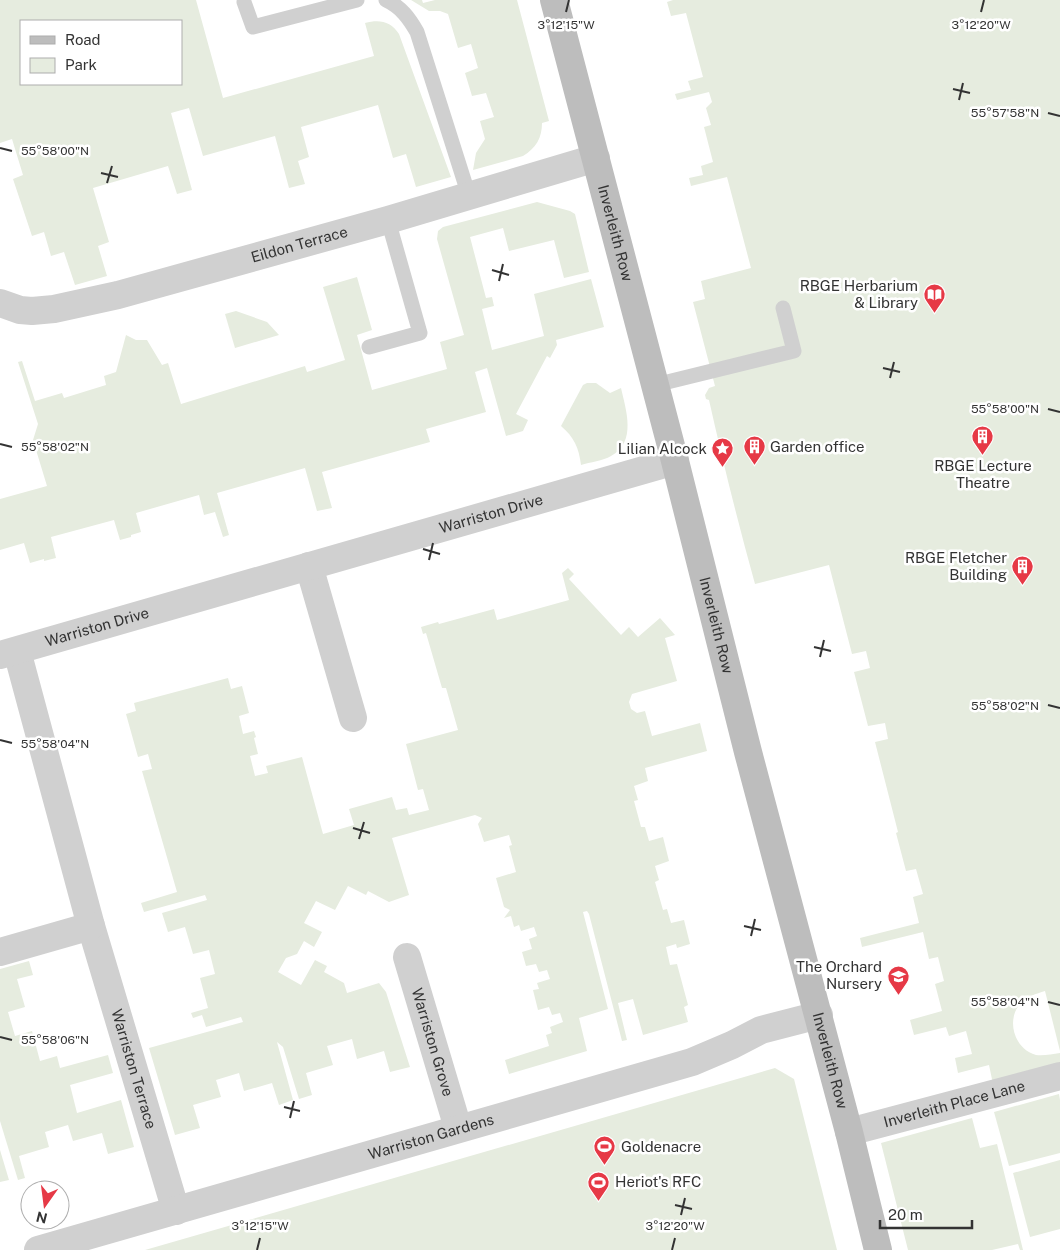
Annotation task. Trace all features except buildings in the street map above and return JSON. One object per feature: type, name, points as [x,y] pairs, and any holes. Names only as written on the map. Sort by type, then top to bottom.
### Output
[{"type":"main road","name":"Inverleith Row","points":[[554,0],[675,460],[878,1250]]},
{"type":"street","name":"Eildon Terrace","points":[[0,303],[20,310],[54,309],[155,286],[388,220],[596,158]]},
{"type":"street","name":"Warriston Drive","points":[[8,653],[675,460]]},
{"type":"street","points":[[309,566],[354,717]]},
{"type":"street","name":"Warriston Terrace","points":[[8,653],[176,1211]]},
{"type":"street","points":[[0,952],[91,926]]},
{"type":"street","name":"Warriston Grove","points":[[407,957],[458,1128]]},
{"type":"street","name":"Warriston Gardens","points":[[38,1250],[692,1062],[761,1030],[819,1016]]},
{"type":"street","name":"Inverleith Place Lane","points":[[849,1132],[1060,1076]]},
{"type":"lane","points":[[244,2],[253,27],[356,0]]},
{"type":"lane","points":[[386,0],[395,4],[404,12],[417,32],[469,196]]},
{"type":"lane","points":[[369,348],[420,333],[388,220]]},
{"type":"lane","points":[[655,385],[794,351],[783,308]]},
{"type":"green space","points":[[0,0],[196,0],[223,98],[374,56],[365,23],[380,21],[392,26],[399,34],[451,177],[416,187],[406,154],[393,158],[378,105],[301,127],[309,157],[298,161],[305,184],[289,188],[275,136],[203,156],[189,108],[171,113],[192,190],[177,194],[168,166],[93,188],[109,242],[98,246],[107,276],[75,285],[64,252],[51,256],[44,232],[32,236],[13,179],[23,175],[12,139],[0,143]]},
{"type":"green space","points":[[411,0],[422,0],[423,3],[435,0],[517,0],[549,121],[542,123],[539,138],[535,146],[528,153],[473,170],[476,153],[485,139],[480,121],[494,117],[486,93],[472,96],[465,73],[478,68],[471,44],[458,48],[448,14],[440,11],[429,11]]},
{"type":"green space","points":[[673,0],[1060,0],[1060,1051],[1045,991],[1029,997],[1020,1004],[1016,1011],[1013,1026],[1014,1033],[1022,1047],[1028,1052],[1036,1055],[1060,1053],[1060,1067],[993,1084],[989,1065],[958,1073],[955,1058],[972,1054],[966,1031],[949,1036],[946,1027],[914,1035],[910,1020],[942,1011],[935,984],[944,981],[938,957],[929,959],[923,932],[862,947],[860,938],[919,923],[913,897],[923,894],[916,869],[906,871],[875,742],[888,739],[885,723],[868,726],[854,672],[870,668],[866,651],[852,654],[829,565],[755,584],[709,400],[706,399],[705,395],[709,388],[715,386],[693,302],[705,299],[701,281],[751,268],[727,177],[691,186],[689,178],[703,175],[701,166],[713,162],[704,127],[711,125],[706,108],[712,102],[709,92],[677,100],[675,94],[691,90],[688,81],[703,77],[686,13],[671,16],[667,2]]},
{"type":"green space","points":[[537,202],[575,214],[589,272],[564,278],[554,240],[509,251],[503,228],[470,237],[486,298],[492,297],[494,306],[482,309],[492,350],[544,336],[534,294],[591,279],[604,327],[556,340],[557,345],[550,358],[547,356],[516,414],[528,420],[523,431],[506,436],[487,368],[475,372],[486,412],[426,429],[430,442],[322,472],[332,508],[317,511],[305,468],[217,493],[229,535],[223,537],[215,512],[204,515],[199,495],[136,513],[141,532],[131,535],[131,537],[120,540],[114,520],[51,537],[56,558],[30,563],[24,543],[0,550],[0,499],[47,486],[33,440],[38,424],[18,362],[22,361],[35,401],[62,393],[64,398],[106,385],[104,376],[116,372],[126,335],[136,340],[147,340],[162,365],[168,363],[181,404],[305,366],[307,372],[345,360],[323,287],[357,277],[372,330],[357,335],[372,390],[447,369],[440,342],[464,335],[437,239],[438,231],[443,227]]},
{"type":"green space","points":[[236,311],[267,322],[279,335],[235,348],[225,314]]},
{"type":"green space","points":[[596,383],[610,393],[621,388],[628,425],[624,443],[619,450],[608,458],[581,465],[575,443],[561,426],[583,385]]},
{"type":"green space","points":[[568,568],[574,574],[569,579],[621,635],[629,627],[638,637],[660,618],[675,635],[665,638],[677,681],[632,694],[629,702],[631,709],[637,713],[645,711],[652,736],[700,723],[707,751],[645,768],[648,781],[634,786],[638,800],[634,801],[641,827],[645,827],[649,841],[663,837],[669,861],[655,866],[659,880],[655,882],[663,910],[667,909],[671,923],[684,920],[690,944],[677,948],[676,944],[666,947],[670,965],[677,964],[688,1005],[684,1007],[688,1022],[643,1035],[633,999],[618,1003],[627,1040],[622,1041],[589,914],[587,911],[583,912],[608,1009],[579,1018],[587,1051],[509,1074],[505,1060],[549,1046],[546,1035],[552,1033],[550,1027],[563,1022],[560,1013],[552,1015],[549,1007],[538,1010],[533,990],[539,989],[537,983],[550,979],[547,970],[539,972],[536,964],[526,966],[522,952],[532,949],[529,939],[537,936],[534,927],[521,931],[519,925],[514,927],[511,916],[504,918],[510,910],[504,907],[496,878],[516,872],[509,846],[512,845],[509,835],[484,842],[478,824],[482,818],[475,815],[392,838],[409,895],[389,902],[368,891],[366,895],[348,886],[335,910],[316,901],[304,923],[322,932],[314,947],[304,941],[297,954],[286,958],[278,972],[301,985],[315,960],[327,966],[324,972],[344,983],[347,993],[379,983],[386,992],[410,1067],[390,1072],[384,1051],[357,1059],[352,1039],[327,1046],[333,1065],[306,1073],[312,1095],[299,1099],[283,1047],[277,1042],[293,1100],[279,1105],[272,1083],[244,1091],[239,1073],[216,1080],[221,1097],[193,1105],[200,1128],[175,1135],[149,1048],[243,1022],[241,1017],[206,1027],[202,1015],[193,1018],[191,1013],[208,1008],[200,978],[215,974],[209,950],[193,954],[185,927],[168,932],[162,913],[207,900],[205,895],[144,912],[141,903],[177,892],[142,771],[152,769],[148,754],[138,757],[126,714],[136,711],[134,703],[228,678],[231,689],[242,686],[249,713],[239,716],[243,734],[254,731],[256,737],[254,738],[258,754],[250,756],[255,776],[268,773],[266,766],[302,757],[323,834],[354,825],[349,809],[392,797],[396,810],[407,808],[409,815],[429,810],[423,789],[418,790],[406,744],[458,730],[446,688],[442,688],[426,633],[423,634],[421,627],[494,609],[497,620],[569,600],[562,573]]},
{"type":"green space","points":[[29,961],[33,975],[17,979],[25,1007],[8,1012],[15,1036],[32,1031],[40,1061],[57,1056],[60,1068],[108,1055],[113,1073],[70,1085],[77,1113],[121,1100],[134,1147],[108,1154],[102,1133],[73,1141],[68,1125],[45,1132],[49,1147],[19,1156],[25,1178],[18,1180],[0,1121],[0,969]]},
{"type":"green space","name":"Goldenacre","points":[[775,1068],[794,1079],[837,1250],[145,1250]]},
{"type":"green space","points":[[1059,1094],[1060,1153],[1009,1166],[994,1112]]},
{"type":"green space","points":[[972,1118],[980,1148],[997,1144],[1023,1250],[1020,1250],[1018,1244],[992,1250],[908,1250],[881,1143]]},
{"type":"green space","points":[[0,1150],[9,1180],[0,1182]]},
{"type":"green space","points":[[1060,1160],[1060,1229],[1030,1237],[1013,1173]]},
{"type":"place","name":"RBGE Herbarium & Library","points":[[934,314]]},
{"type":"place","name":"RBGE Lecture Theatre","points":[[983,456]]},
{"type":"place","name":"Garden office","points":[[754,466]]},
{"type":"place","name":"Lilian Alcock","points":[[723,468]]},
{"type":"place","name":"RBGE Fletcher Building","points":[[1023,586]]},
{"type":"place","name":"The Orchard Nursery","points":[[898,995]]},
{"type":"place","name":"Goldenacre","points":[[605,1166]]},
{"type":"place","name":"Heriot's RFC","points":[[599,1201]]}]
